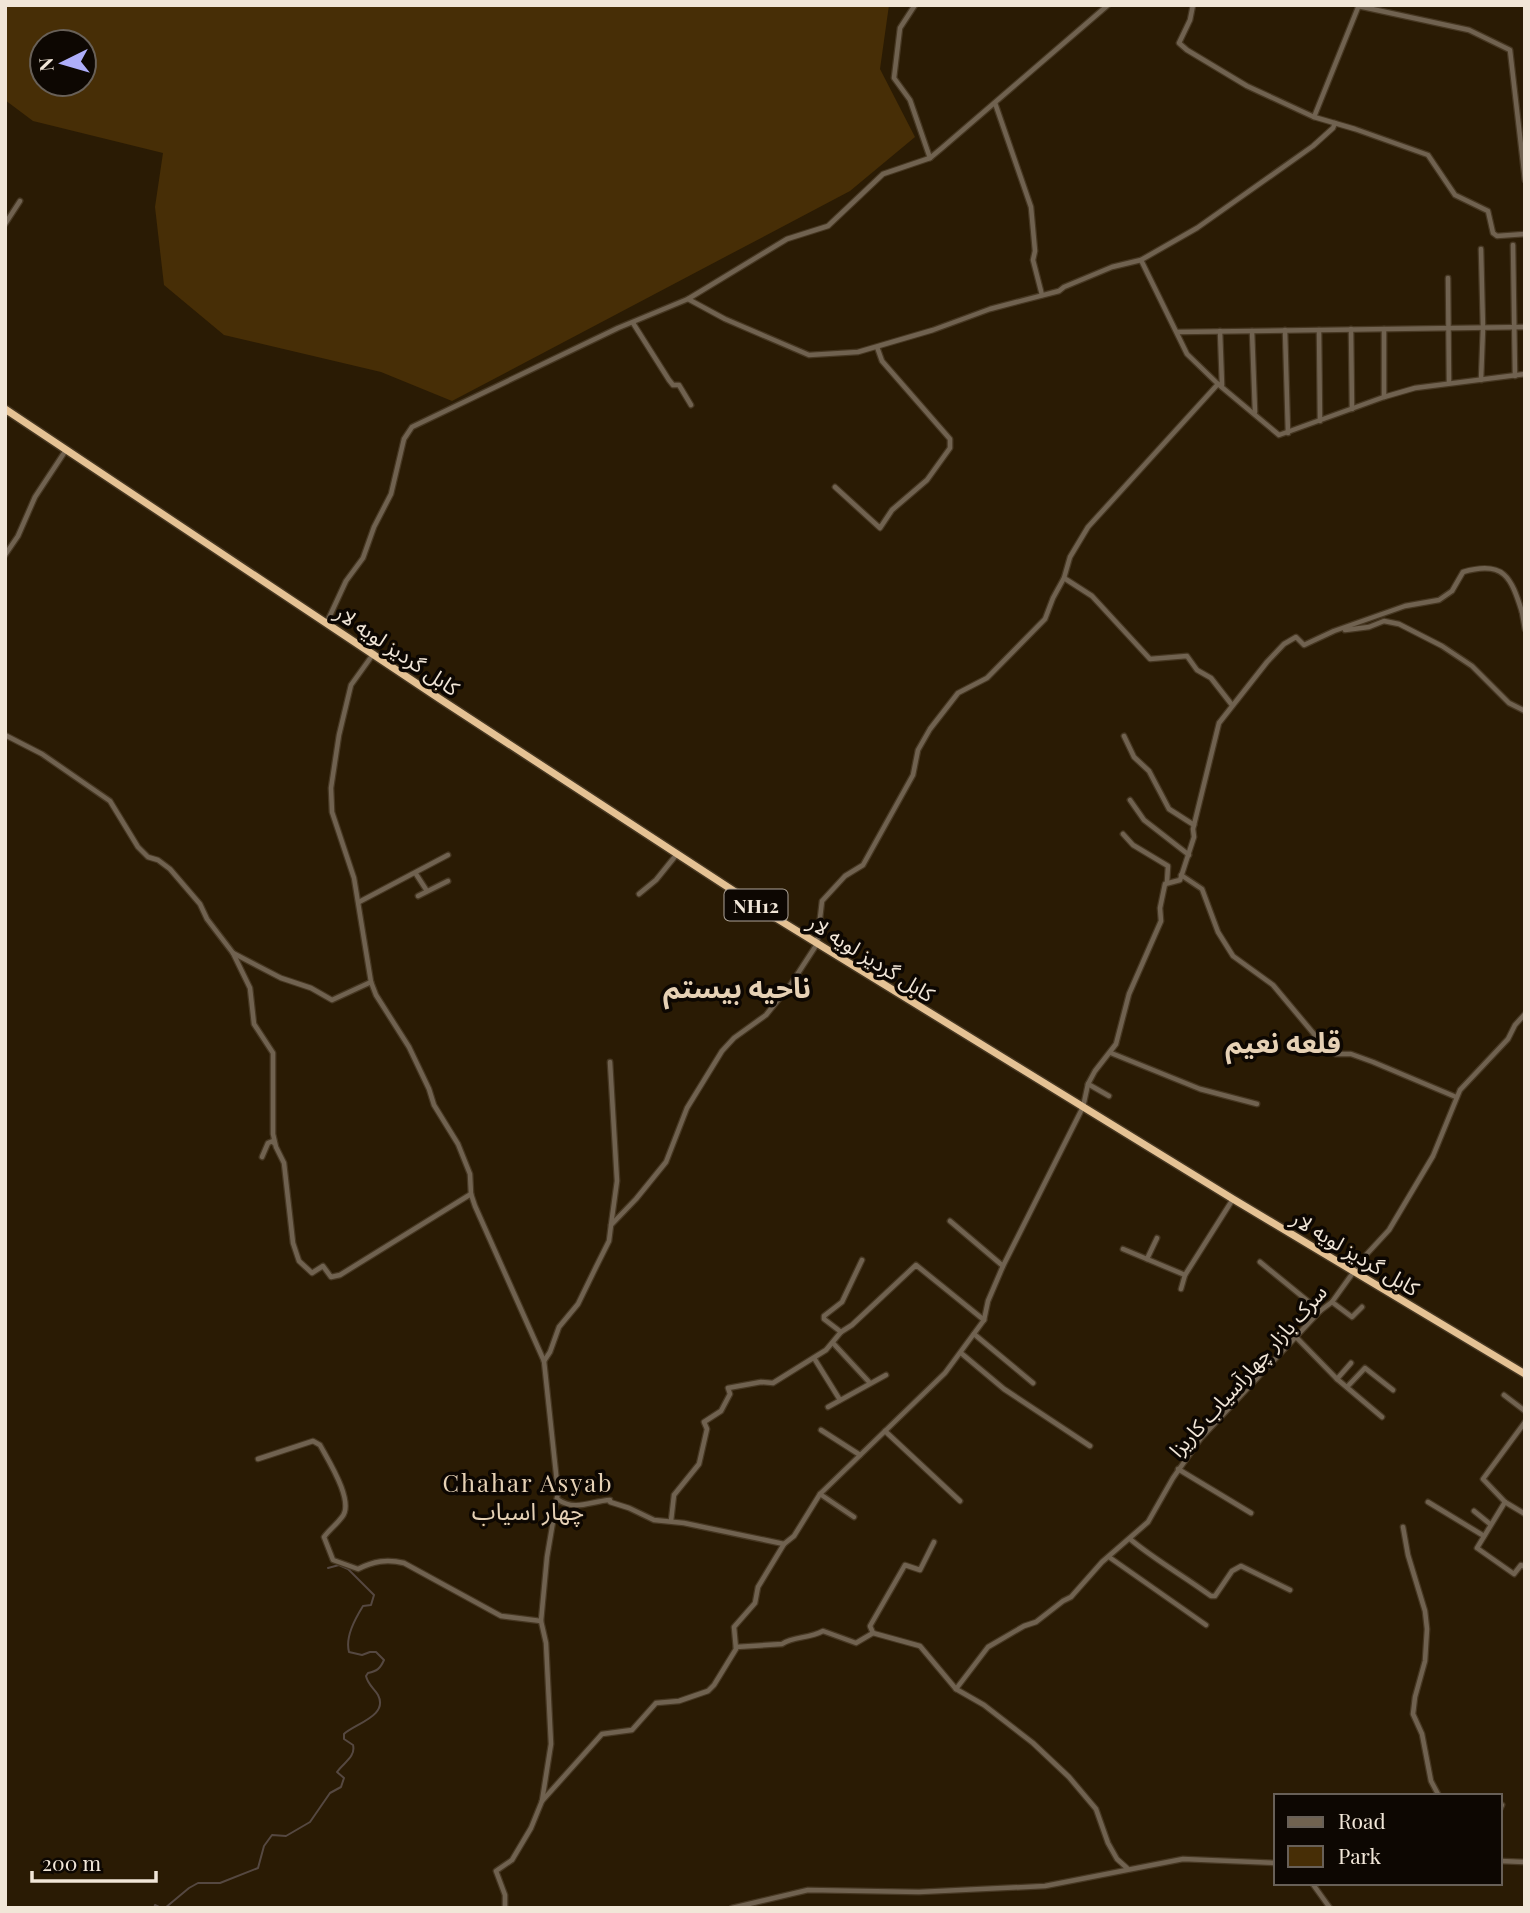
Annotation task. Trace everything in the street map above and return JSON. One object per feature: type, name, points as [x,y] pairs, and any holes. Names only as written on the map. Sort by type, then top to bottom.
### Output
[{"type":"highway","name":"کابل گردیز لویه لار","points":[[5,409],[817,944],[1525,1374]]},
{"type":"street","points":[[915,5],[900,28],[894,78],[910,100],[930,158]]},
{"type":"street","points":[[327,622],[346,582],[363,558],[374,527],[391,494],[404,439],[412,427],[688,299],[787,239],[828,226],[883,174],[930,158],[1108,5]]},
{"type":"street","points":[[1193,5],[1190,20],[1179,43],[1247,86],[1314,117],[1428,155],[1455,195],[1488,211],[1493,233],[1497,236],[1525,234]]},
{"type":"street","points":[[1314,117],[1359,6],[1469,30],[1510,50],[1525,180]]},
{"type":"street","points":[[995,103],[1031,207],[1035,251],[1033,260],[1042,295]]},
{"type":"street","points":[[688,299],[725,319],[809,355],[858,352],[877,347],[990,309],[1059,291],[1112,267],[1141,260],[1197,228],[1314,145],[1335,123]]},
{"type":"street","points":[[5,223],[20,201]]},
{"type":"street","points":[[1513,245],[1515,376]]},
{"type":"street","points":[[1481,249],[1481,380]]},
{"type":"street","points":[[1141,260],[1187,354],[1279,435],[1415,388],[1525,374]]},
{"type":"street","points":[[1448,278],[1449,383]]},
{"type":"street","points":[[633,323],[669,380],[673,385],[680,385],[691,405]]},
{"type":"street","points":[[1176,332],[1525,327]]},
{"type":"street","points":[[1384,329],[1384,397]]},
{"type":"street","points":[[1285,330],[1289,433]]},
{"type":"street","points":[[1319,330],[1320,421]]},
{"type":"street","points":[[1351,330],[1352,409]]},
{"type":"street","points":[[611,1225],[666,1162],[687,1108],[722,1051],[734,1038],[766,1015],[791,984],[817,944],[822,901],[845,876],[863,865],[913,775],[918,750],[930,729],[958,693],[987,678],[1045,619],[1064,578],[1070,557],[1088,527],[1220,385],[1220,331]]},
{"type":"street","points":[[1252,331],[1255,412]]},
{"type":"street","points":[[835,487],[880,527],[892,510],[927,480],[950,448],[950,439],[882,361],[877,347]]},
{"type":"street","points":[[5,555],[18,536],[35,497],[66,450]]},
{"type":"street","points":[[1167,882],[1180,880],[1189,855],[1219,723],[1284,643],[1296,638],[1304,645],[1334,631],[1405,606],[1439,600],[1452,591],[1463,572],[1480,567],[1502,572],[1514,584],[1523,611],[1525,629]]},
{"type":"street","points":[[1064,578],[1092,596],[1150,659],[1187,656],[1197,670],[1211,678],[1232,705]]},
{"type":"street","points":[[1334,631],[1370,626],[1384,621],[1399,624],[1442,646],[1472,666],[1509,703],[1525,711]]},
{"type":"street","points":[[374,653],[351,685],[339,735],[331,788],[332,812],[354,878],[359,902],[371,982],[376,995],[409,1047],[434,1104],[458,1144],[470,1174],[471,1194],[544,1361],[557,1499],[547,1557],[541,1621],[546,1643],[551,1744],[541,1801],[531,1828],[512,1860],[496,1871],[505,1895],[505,1908]]},
{"type":"street","points":[[5,734],[42,754],[110,801],[138,847],[148,857],[158,860],[170,869],[200,904],[207,919],[233,953],[250,988],[254,1024],[273,1053],[275,1077],[272,1118],[276,1147]]},
{"type":"street","points":[[1124,736],[1134,757],[1149,771],[1169,809],[1194,825]]},
{"type":"street","points":[[1129,800],[1144,820],[1189,855]]},
{"type":"street","points":[[541,1801],[603,1734],[632,1730],[656,1703],[678,1702],[708,1691],[723,1672],[736,1647],[734,1627],[755,1603],[758,1587],[784,1544],[794,1536],[820,1494],[945,1373],[984,1320],[988,1301],[1003,1266],[1083,1107],[1088,1084],[1095,1071],[1111,1053],[1129,995],[1161,921],[1160,908],[1168,866],[1133,845],[1123,834]]},
{"type":"street","points":[[639,894],[656,880],[677,854]]},
{"type":"street","points":[[359,902],[449,855]]},
{"type":"street","points":[[416,874],[427,891]]},
{"type":"street","points":[[1181,876],[1202,889],[1218,932],[1233,956],[1273,985],[1324,1046],[1335,1054],[1352,1054],[1456,1097]]},
{"type":"street","points":[[418,896],[448,881]]},
{"type":"street","points":[[233,953],[281,978],[312,988],[332,1000],[371,982]]},
{"type":"street","name":"سرک بازار چهارآسیاب کاریزا","points":[[956,1689],[988,1647],[1036,1622],[1071,1597],[1109,1557],[1148,1522],[1178,1469],[1201,1437],[1320,1311],[1332,1302],[1365,1256],[1388,1230],[1433,1156],[1460,1090],[1508,1039],[1525,1014]]},
{"type":"street","points":[[1111,1053],[1200,1089],[1256,1104]]},
{"type":"street","points":[[544,1361],[559,1326],[578,1304],[603,1255],[611,1225],[617,1181],[610,1062]]},
{"type":"street","points":[[1088,1084],[1109,1097]]},
{"type":"street","points":[[262,1157],[268,1143],[273,1141],[284,1163],[293,1243],[299,1261],[312,1273],[323,1266],[331,1277],[340,1275],[471,1194]]},
{"type":"street","points":[[1181,1289],[1185,1275],[1233,1199]]},
{"type":"street","points":[[950,1221],[1003,1266]]},
{"type":"street","points":[[1147,1259],[1157,1238]]},
{"type":"street","points":[[1123,1250],[1185,1275]]},
{"type":"street","points":[[841,1332],[824,1319],[824,1316],[842,1301],[862,1260]]},
{"type":"street","points":[[1260,1262],[1320,1311]]},
{"type":"street","points":[[671,1521],[674,1496],[699,1464],[707,1429],[704,1422],[721,1411],[730,1394],[729,1388],[761,1382],[772,1383],[814,1358],[916,1265],[984,1320]]},
{"type":"street","points":[[1332,1302],[1352,1317],[1362,1307]]},
{"type":"street","points":[[974,1334],[1033,1383]]},
{"type":"street","points":[[1296,1337],[1337,1379],[1382,1417]]},
{"type":"street","points":[[833,1343],[870,1383]]},
{"type":"street","points":[[961,1353],[1004,1388],[1090,1446]]},
{"type":"street","points":[[814,1358],[840,1400]]},
{"type":"street","points":[[1337,1379],[1351,1363]]},
{"type":"street","points":[[1347,1388],[1365,1368],[1393,1390]]},
{"type":"street","points":[[828,1407],[886,1375]]},
{"type":"street","points":[[1504,1395],[1525,1411]]},
{"type":"street","points":[[1525,1422],[1483,1478],[1505,1502],[1525,1514]]},
{"type":"street","points":[[821,1430],[860,1455]]},
{"type":"street","points":[[885,1431],[960,1501]]},
{"type":"street","points":[[258,1460],[313,1441],[320,1445],[344,1492],[346,1508],[343,1516],[324,1537],[333,1560],[358,1569],[392,1560],[404,1563],[501,1616],[541,1621]]},
{"type":"street","points":[[1178,1469],[1251,1513]]},
{"type":"street","points":[[820,1494],[854,1517]]},
{"type":"street","points":[[557,1499],[576,1507],[610,1500],[654,1520],[671,1521],[784,1544]]},
{"type":"street","points":[[1428,1502],[1483,1536]]},
{"type":"street","points":[[1505,1502],[1477,1548],[1514,1574],[1521,1565],[1525,1567]]},
{"type":"street","points":[[1474,1511],[1490,1524]]},
{"type":"street","points":[[1403,1527],[1408,1555],[1425,1611],[1427,1629],[1425,1661],[1413,1714],[1422,1734],[1431,1781],[1438,1794]]},
{"type":"street","points":[[1129,1539],[1211,1596],[1215,1596],[1232,1571],[1241,1566],[1290,1590]]},
{"type":"street","points":[[873,1633],[870,1626],[905,1565],[919,1570],[934,1542]]},
{"type":"street","points":[[1109,1557],[1206,1625]]},
{"type":"street","points":[[736,1647],[782,1644],[788,1639],[811,1637],[823,1631],[856,1643],[873,1633],[920,1646],[956,1689],[984,1705],[1033,1743],[1069,1777],[1096,1809],[1108,1843],[1117,1859],[1128,1869]]},
{"type":"street","points":[[732,1908],[808,1890],[919,1892],[1045,1886],[1183,1859],[1274,1863]]},
{"type":"street","points":[[1502,1861],[1525,1862]]},
{"type":"street","points":[[1314,1885],[1330,1908]]},
{"type":"street","points":[[1324,1908],[1326,1901]]},
{"type":"green space","points":[[5,5],[889,5],[880,69],[915,137],[850,191],[452,401],[381,372],[224,335],[164,285],[155,207],[163,153],[33,121],[5,100]]},
{"type":"waterway","points":[[165,1908],[198,1883],[220,1883],[258,1868],[264,1846],[272,1835],[286,1836],[310,1822],[330,1793],[341,1787],[344,1778],[337,1772],[351,1756],[353,1749],[353,1745],[344,1739],[344,1734],[369,1719],[379,1709],[378,1695],[366,1676],[378,1669],[384,1660],[376,1652],[362,1655],[349,1652],[348,1646],[357,1617],[363,1606],[371,1605],[374,1595],[348,1569],[339,1565],[328,1568]]},
{"type":"waterway","points":[[154,1908],[155,1905],[161,1908]]},
{"type":"district","name":"ناحیه بیستم","points":[[737,986]]},
{"type":"district","name":"قلعه نعيم","points":[[1283,1041]]},
{"type":"district","name":"Chahar Asyab چهار اسیاب","points":[[528,1496]]}]
